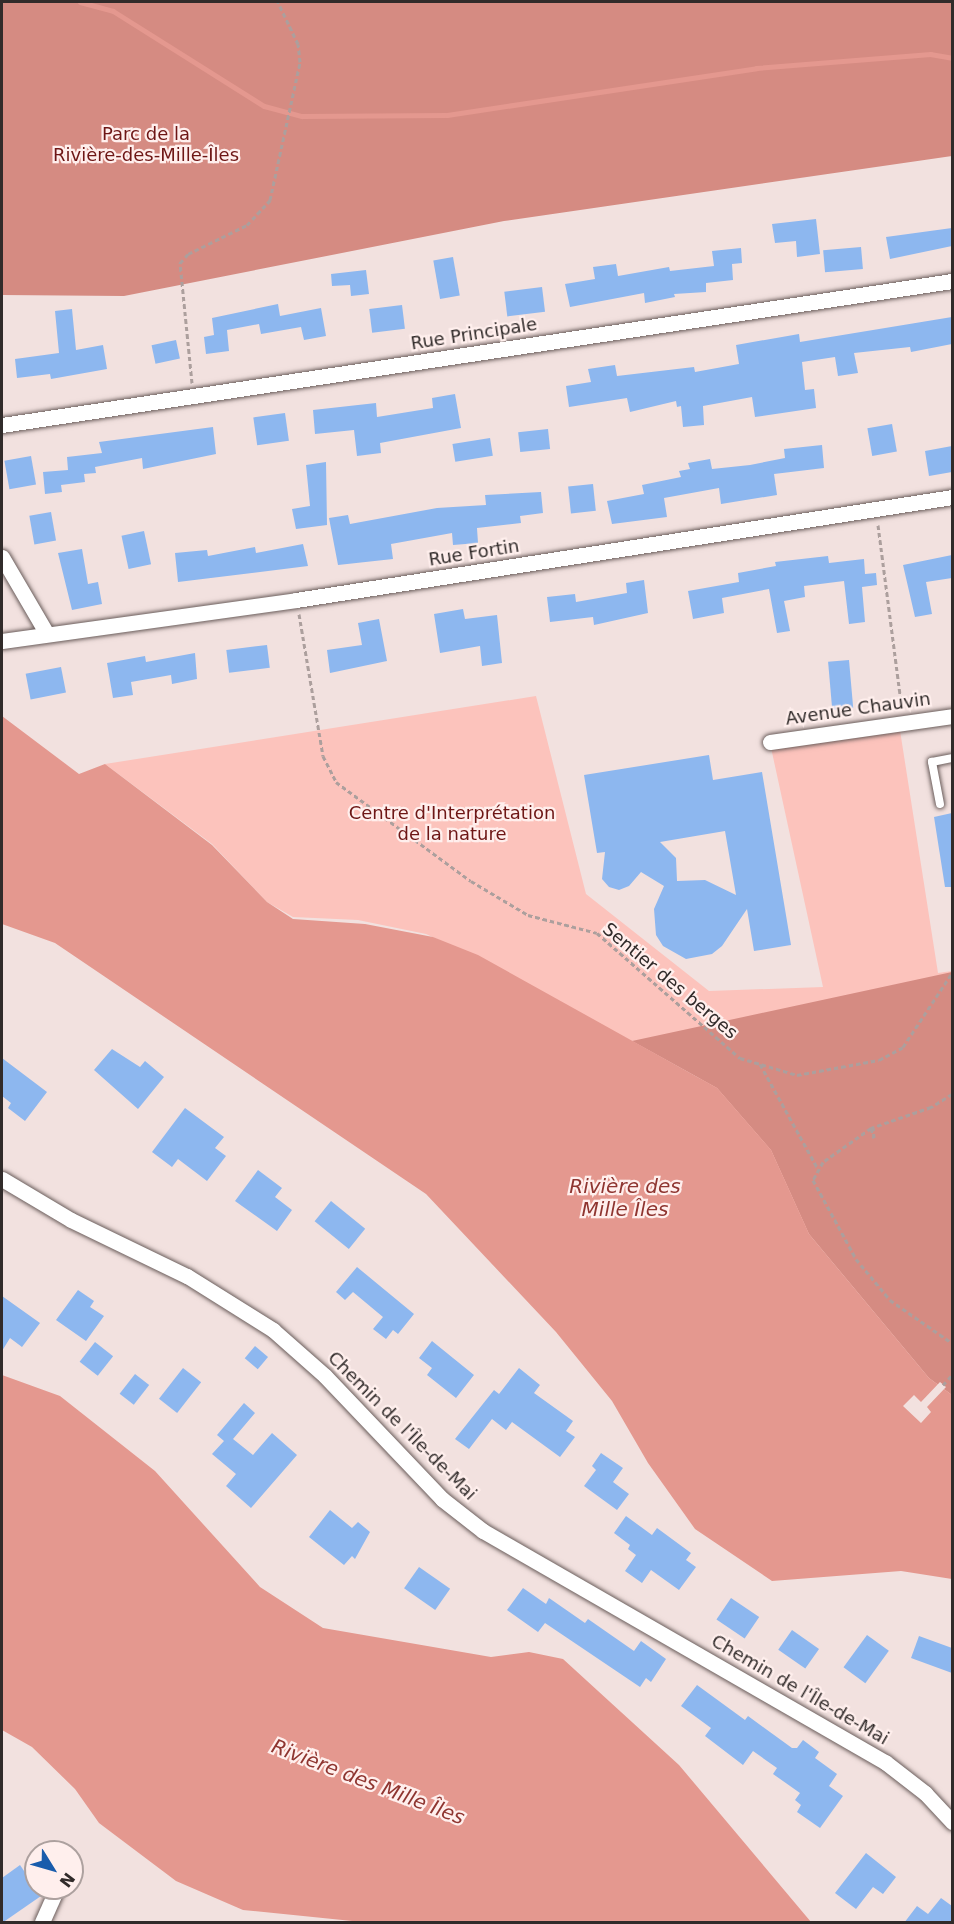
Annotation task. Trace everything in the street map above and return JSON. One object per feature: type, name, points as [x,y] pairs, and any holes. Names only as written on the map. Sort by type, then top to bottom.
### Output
[{"type":"street","name":"Rue Principale","points":[[2,425],[952,281]]},
{"type":"street","name":"Rue Fortin","points":[[2,642],[296,600],[952,497]]},
{"type":"street","points":[[2,557],[47,634]]},
{"type":"street","name":"Avenue Chauvin","points":[[770,741],[952,716]]},
{"type":"street","name":"Chemin de l'Île-de-Mai","points":[[2,1179],[71,1220],[187,1276],[273,1330],[325,1376],[442,1499],[483,1531],[885,1762],[924,1792],[952,1822]]},
{"type":"street","points":[[42,1923],[52,1900]]},
{"type":"lane","points":[[940,804],[932,762],[952,758]]},
{"type":"path","points":[[193,387],[179,271],[183,258],[247,225],[266,206],[273,190],[300,62],[298,44],[278,2]]},
{"type":"path","points":[[876,509],[903,723]]},
{"type":"path","name":"Sentier des berges","points":[[296,600],[323,756],[336,782],[471,881],[528,915],[597,933],[740,1059],[797,1075],[879,1060],[903,1047],[952,973]]},
{"type":"path","points":[[760,1064],[818,1169]]},
{"type":"path","points":[[952,1094],[931,1107],[872,1127],[818,1169],[813,1180],[856,1259],[890,1300],[952,1343]]},
{"type":"path","points":[[944,1385],[952,1375]]},
{"type":"green space","name":"Parc de la Rivière-des-Mille-Îles","points":[[2,2],[952,2],[952,156],[504,221],[124,296],[2,295]]},
{"type":"green space","name":"Centre d'Interprétation de la nature","points":[[536,696],[586,894],[709,991],[823,987],[770,743],[899,724],[938,973],[952,971],[952,1395],[929,1378],[809,1234],[700,1078],[474,956],[426,934],[358,920],[293,917],[267,902],[212,844],[105,764]]},
{"type":"green space","points":[[952,972],[952,1395],[929,1378],[809,1234],[771,1150],[717,1088],[632,1041]]},
{"type":"water","name":"Rivière des Mille Îles","points":[[2,716],[79,774],[105,764],[212,845],[267,902],[293,919],[365,924],[433,937],[478,955],[717,1088],[771,1150],[809,1234],[929,1378],[952,1395],[952,1579],[901,1571],[772,1581],[695,1529],[648,1463],[612,1401],[556,1332],[426,1194],[55,943],[2,924]]},
{"type":"water","name":"Rivière des Mille Îles","points":[[2,1375],[60,1396],[155,1471],[260,1587],[323,1628],[491,1657],[529,1652],[563,1659],[679,1765],[811,1922],[362,1922],[243,1910],[176,1881],[99,1823],[75,1789],[32,1747],[2,1730]]},
{"type":"pier","points":[[940,1382],[946,1387],[927,1407],[931,1412],[921,1423],[903,1406],[914,1395],[921,1402]]},
{"type":"building","points":[[816,219],[820,254],[797,257],[796,241],[775,243],[772,224]]},
{"type":"building","points":[[952,228],[952,246],[890,259],[886,237]]},
{"type":"building","points":[[861,247],[863,269],[825,272],[823,250]]},
{"type":"building","points":[[741,248],[742,263],[732,264],[733,280],[706,283],[706,292],[674,294],[675,297],[645,303],[644,293],[570,307],[565,284],[595,279],[593,267],[616,264],[618,276],[669,267],[670,271],[714,266],[712,251]]},
{"type":"building","points":[[453,257],[460,295],[440,299],[433,260]]},
{"type":"building","points":[[366,270],[369,294],[351,296],[350,285],[332,286],[331,274]]},
{"type":"building","points":[[542,287],[545,312],[507,316],[504,292]]},
{"type":"building","points":[[278,304],[280,316],[321,308],[326,336],[304,340],[301,327],[261,334],[259,324],[227,330],[229,351],[206,354],[204,337],[214,335],[212,318]]},
{"type":"building","points":[[402,305],[405,329],[372,333],[369,309]]},
{"type":"building","points":[[72,309],[76,350],[103,345],[107,369],[51,379],[50,374],[17,378],[15,359],[59,353],[55,311]]},
{"type":"building","points":[[952,317],[952,344],[911,352],[910,347],[854,353],[858,373],[838,376],[835,357],[802,362],[805,390],[814,389],[816,408],[755,417],[752,397],[703,406],[704,425],[683,427],[681,406],[677,407],[676,401],[630,412],[627,398],[569,407],[566,386],[591,382],[588,369],[615,365],[617,376],[694,367],[695,372],[739,364],[736,345],[799,334],[800,342]]},
{"type":"building","points":[[176,340],[180,359],[155,364],[152,345]]},
{"type":"building","points":[[455,394],[461,428],[380,443],[381,453],[357,456],[354,430],[315,434],[313,410],[376,403],[377,417],[433,408],[432,398]]},
{"type":"building","points":[[285,413],[289,441],[257,445],[253,417]]},
{"type":"building","points":[[892,424],[897,452],[872,456],[867,428]]},
{"type":"building","points":[[213,427],[216,454],[143,469],[142,458],[95,467],[96,473],[84,474],[85,482],[61,485],[62,492],[45,494],[43,472],[68,470],[67,457],[102,453],[99,442]]},
{"type":"building","points":[[548,429],[550,449],[520,452],[518,432]]},
{"type":"building","points":[[490,438],[493,456],[455,462],[452,444]]},
{"type":"building","points":[[822,445],[824,468],[774,474],[777,495],[721,504],[719,488],[664,498],[667,517],[612,524],[607,501],[644,494],[642,485],[681,477],[679,471],[690,469],[688,463],[710,459],[712,469],[750,465],[785,458],[784,449]]},
{"type":"building","points":[[952,446],[952,472],[929,476],[925,451]]},
{"type":"building","points":[[31,456],[36,485],[9,489],[4,461]]},
{"type":"building","points":[[326,462],[327,525],[296,529],[292,509],[310,506],[306,465]]},
{"type":"building","points":[[593,484],[596,511],[571,513],[568,487]]},
{"type":"building","points":[[541,492],[543,513],[520,516],[521,523],[477,528],[478,543],[453,545],[452,533],[391,544],[393,559],[338,565],[329,518],[348,515],[350,524],[437,508],[486,505],[485,495]]},
{"type":"building","points":[[51,512],[56,541],[34,544],[29,516]]},
{"type":"building","points":[[144,531],[151,564],[129,569],[122,536]]},
{"type":"building","points":[[303,544],[308,566],[178,582],[175,553],[207,550],[208,556],[255,547],[256,553]]},
{"type":"building","points":[[82,549],[88,584],[98,582],[102,604],[72,610],[58,553]]},
{"type":"building","points":[[952,555],[952,578],[926,582],[932,614],[915,617],[903,565]]},
{"type":"building","points":[[828,556],[829,563],[864,559],[865,574],[876,573],[877,585],[862,587],[865,622],[849,624],[844,581],[804,586],[805,597],[784,601],[790,631],[777,633],[769,589],[722,598],[724,613],[693,619],[688,591],[739,582],[738,573],[776,566],[775,562]]},
{"type":"building","points":[[644,580],[648,613],[594,625],[593,617],[550,622],[547,597],[575,594],[576,602],[627,593],[626,583]]},
{"type":"building","points":[[463,609],[465,619],[497,615],[502,663],[482,666],[480,646],[440,653],[434,614]]},
{"type":"building","points":[[379,619],[387,661],[330,673],[327,650],[362,645],[358,623]]},
{"type":"building","points":[[267,645],[270,668],[229,673],[226,650]]},
{"type":"building","points":[[195,653],[197,679],[172,684],[171,675],[131,682],[133,695],[113,698],[107,663],[145,656],[146,662]]},
{"type":"building","points":[[849,660],[853,708],[832,710],[828,662]]},
{"type":"building","points":[[61,667],[66,693],[31,699],[26,674]]},
{"type":"building","points":[[709,755],[713,780],[762,772],[791,945],[754,951],[747,909],[722,946],[712,954],[686,959],[663,946],[656,935],[654,909],[664,886],[641,872],[629,886],[619,890],[609,887],[602,879],[605,852],[597,853],[584,775]],"holes":[[[725,831],[736,895],[705,880],[677,881],[676,858],[660,842]]]},
{"type":"building","points":[[952,813],[952,887],[945,887],[934,817]]},
{"type":"building","points":[[112,1049],[140,1067],[145,1061],[164,1077],[138,1109],[94,1070]]},
{"type":"building","points":[[2,1058],[47,1092],[25,1121],[8,1108],[11,1103],[2,1096]]},
{"type":"building","points":[[185,1108],[224,1137],[215,1148],[226,1156],[207,1181],[178,1159],[172,1167],[152,1152]]},
{"type":"building","points":[[258,1170],[282,1188],[275,1197],[292,1210],[277,1231],[235,1201]]},
{"type":"building","points":[[331,1201],[365,1229],[349,1249],[315,1221]]},
{"type":"building","points":[[357,1267],[414,1314],[398,1334],[393,1330],[386,1339],[373,1329],[383,1317],[353,1292],[345,1300],[336,1292]]},
{"type":"building","points":[[78,1290],[94,1301],[90,1307],[104,1316],[86,1341],[56,1320]]},
{"type":"building","points":[[2,1296],[40,1323],[22,1347],[10,1338],[2,1351]]},
{"type":"building","points":[[432,1341],[474,1375],[456,1398],[427,1375],[432,1368],[419,1358]]},
{"type":"building","points":[[95,1342],[113,1356],[98,1376],[80,1362]]},
{"type":"building","points":[[255,1346],[268,1357],[258,1369],[245,1358]]},
{"type":"building","points":[[183,1368],[201,1382],[177,1413],[159,1399]]},
{"type":"building","points":[[519,1368],[540,1385],[534,1393],[573,1421],[566,1431],[575,1437],[560,1457],[512,1422],[506,1430],[492,1419],[469,1449],[455,1439],[494,1390],[499,1394]]},
{"type":"building","points":[[135,1374],[149,1385],[134,1405],[120,1394]]},
{"type":"building","points":[[244,1403],[255,1413],[233,1439],[253,1455],[272,1433],[297,1455],[251,1508],[226,1486],[236,1474],[212,1454],[224,1441],[217,1435]]},
{"type":"building","points":[[601,1453],[623,1468],[613,1482],[629,1494],[617,1510],[584,1486],[596,1470],[592,1466]]},
{"type":"building","points":[[330,1510],[352,1528],[358,1522],[370,1532],[355,1559],[352,1556],[344,1565],[309,1537]]},
{"type":"building","points":[[626,1516],[652,1535],[657,1528],[691,1553],[686,1560],[696,1567],[679,1590],[651,1570],[642,1583],[625,1571],[636,1555],[628,1549],[630,1545],[614,1533]]},
{"type":"building","points":[[419,1567],[450,1589],[435,1610],[404,1588]]},
{"type":"building","points":[[523,1588],[546,1604],[549,1598],[585,1623],[588,1619],[634,1651],[641,1641],[666,1659],[651,1682],[646,1678],[640,1687],[545,1623],[538,1632],[507,1610]]},
{"type":"building","points":[[731,1598],[759,1617],[745,1639],[716,1620]]},
{"type":"building","points":[[792,1630],[819,1649],[805,1669],[778,1650]]},
{"type":"building","points":[[867,1635],[889,1651],[865,1683],[843,1667]]},
{"type":"building","points":[[919,1636],[952,1648],[952,1673],[911,1658]]},
{"type":"building","points":[[697,1685],[745,1720],[748,1716],[792,1748],[797,1748],[803,1740],[819,1752],[815,1758],[837,1774],[829,1786],[843,1796],[820,1828],[797,1812],[801,1805],[795,1800],[800,1793],[773,1774],[777,1768],[753,1751],[743,1765],[705,1736],[711,1728],[681,1706]]},
{"type":"building","points":[[866,1853],[896,1877],[883,1894],[873,1887],[856,1909],[835,1893]]},
{"type":"building","points":[[20,1865],[24,1871],[24,1900],[35,1900],[2,1923],[2,1878]]},
{"type":"building","points":[[941,1898],[952,1906],[952,1923],[904,1923],[917,1906],[928,1914]]},
{"type":"waterway","points":[[80,2],[113,11],[264,106],[302,116],[447,115],[756,68],[930,54],[952,58]]}]
